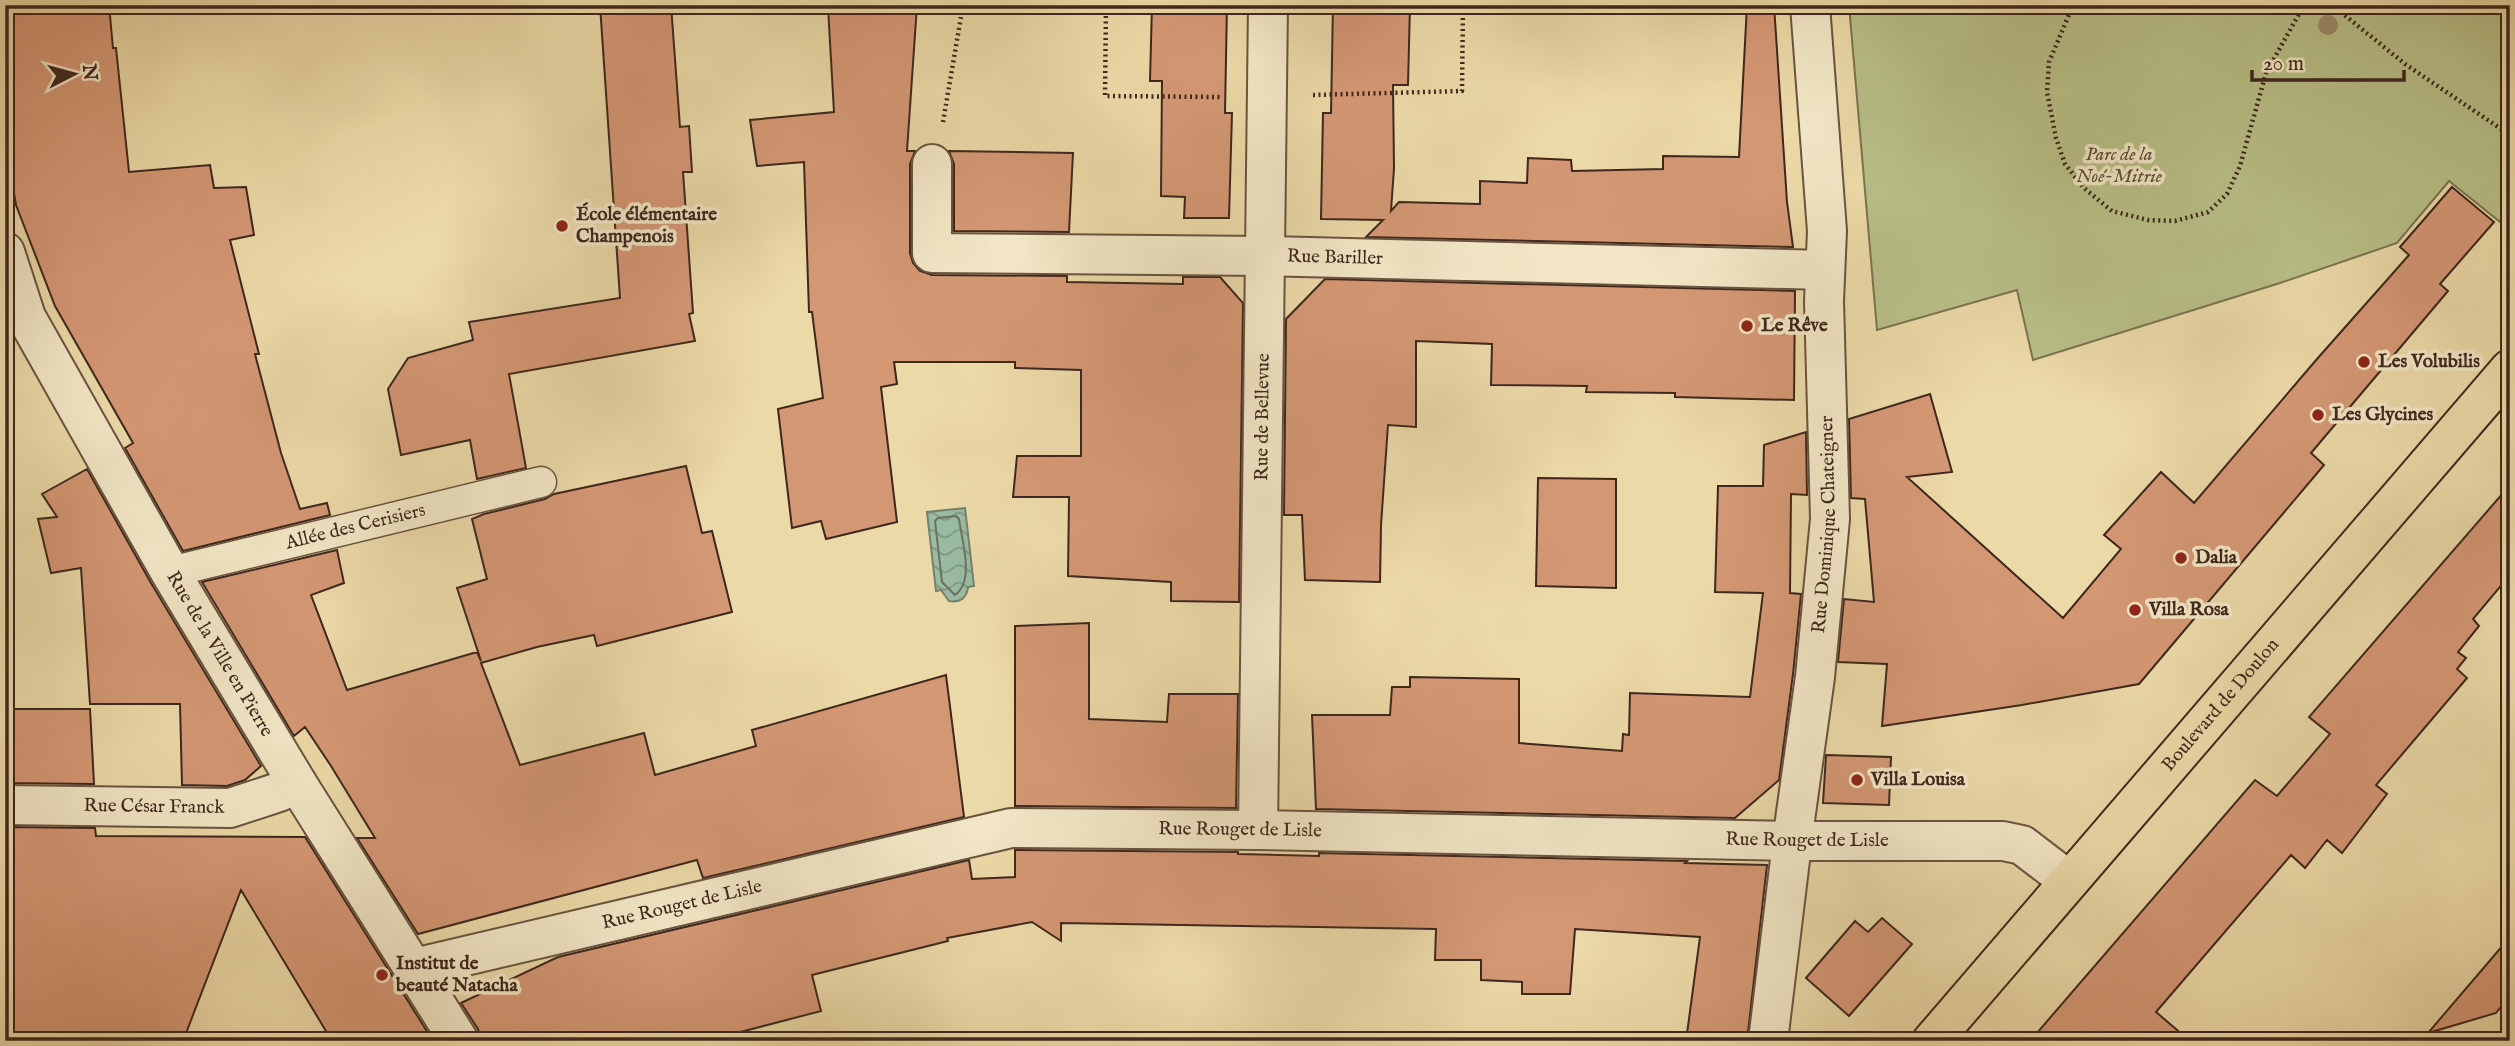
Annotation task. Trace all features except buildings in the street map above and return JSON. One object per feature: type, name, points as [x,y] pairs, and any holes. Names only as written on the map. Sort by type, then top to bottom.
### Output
[{"type":"main road","name":"Boulevard de Doulon","points":[[1932,1041],[2510,369]]},
{"type":"street","name":"Rue de Bellevue","points":[[1258,830],[1268,5]]},
{"type":"street","name":"Rue Dominique Chateigner","points":[[1768,1041],[1815,677],[1830,519],[1825,270],[1827,231],[1810,5]]},
{"type":"street","name":"Rue Bariller","points":[[932,164],[932,253],[1265,256],[1825,270]]},
{"type":"street","name":"Rue de la Ville en Pierre","points":[[5,252],[26,317],[170,572],[296,783],[459,1041]]},
{"type":"street","name":"Rue César Franck","points":[[5,805],[230,808],[279,792],[296,783]]},
{"type":"street","name":"Rue Rouget de Lisle","points":[[416,972],[427,965],[1011,828],[1258,830],[1793,841],[2003,841],[2022,845],[2069,881]]},
{"type":"lane","name":"Allée des Cerisiers","points":[[170,572],[541,482]]},
{"type":"path","points":[[932,164],[944,120],[963,5]]},
{"type":"path","points":[[2073,5],[2049,62],[2047,92],[2056,138],[2065,164],[2084,188],[2112,211],[2148,220],[2175,221],[2208,212],[2227,194],[2240,166],[2266,73],[2304,5]]},
{"type":"path","points":[[2332,5],[2405,64],[2510,135]]},
{"type":"green space","name":"Parc de la Noé-Mitrie","points":[[1849,5],[2510,5],[2510,230],[2449,181],[2397,243],[2280,283],[2033,360],[2017,290],[1877,330]]},
{"type":"water","points":[[965,508],[974,586],[968,587],[962,599],[949,601],[941,590],[936,591],[927,512]]},
{"type":"place","name":"École élémentaire Champenois","points":[[562,226]]},
{"type":"place","name":"Le Rêve","points":[[1747,326]]},
{"type":"place","name":"Les Volubilis","points":[[2364,362]]},
{"type":"place","name":"Les Glycines","points":[[2318,415]]},
{"type":"place","name":"Dalia","points":[[2181,558]]},
{"type":"place","name":"Villa Rosa","points":[[2135,610]]},
{"type":"place","name":"Villa Louisa","points":[[1857,780]]},
{"type":"place","name":"Institut de beauté Natacha","points":[[382,975]]}]
